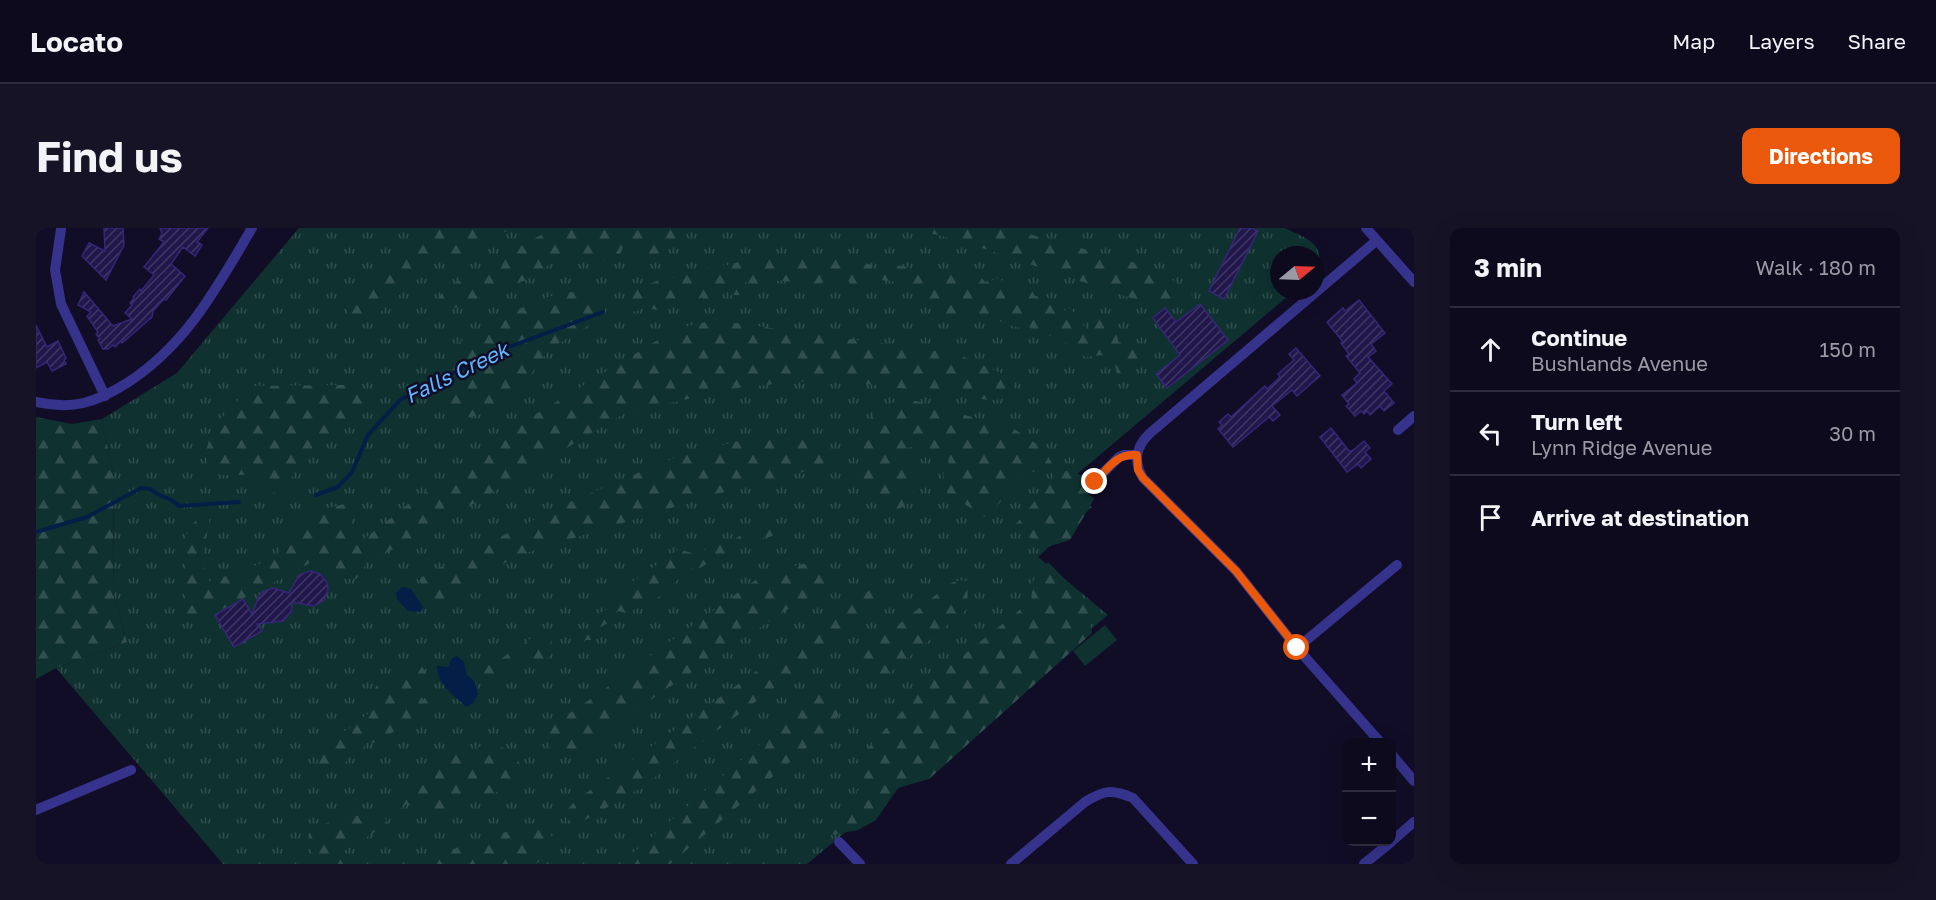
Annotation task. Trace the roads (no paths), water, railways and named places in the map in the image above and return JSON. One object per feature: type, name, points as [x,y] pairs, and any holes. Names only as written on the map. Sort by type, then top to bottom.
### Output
[{"type":"street","points":[[36,402],[51,405],[74,405],[105,396],[144,372],[173,346],[208,302],[252,228]]},
{"type":"street","points":[[1366,228],[1414,282]]},
{"type":"street","points":[[61,229],[55,270],[61,304],[105,396]]},
{"type":"street","points":[[1376,241],[1149,434],[1137,455],[1138,470],[1143,478],[1236,571],[1297,648],[1376,738]]},
{"type":"street","points":[[1398,430],[1414,416]]},
{"type":"street","points":[[1095,482],[1119,458],[1124,455],[1137,455]]},
{"type":"street","points":[[1297,648],[1397,565]]},
{"type":"street","points":[[1396,760],[1414,781]]},
{"type":"street","points":[[36,810],[131,771]]},
{"type":"street","points":[[1011,864],[1085,802],[1108,791],[1121,792],[1133,798],[1193,864]]},
{"type":"street","points":[[1396,837],[1414,822]]},
{"type":"street","points":[[839,842],[860,864]]},
{"type":"street","points":[[1364,864],[1385,846]]},
{"type":"water","points":[[402,587],[411,589],[423,607],[421,612],[408,611],[397,599],[396,593]]},
{"type":"water","points":[[457,656],[464,662],[467,675],[475,682],[478,694],[474,702],[467,707],[447,689],[438,672],[437,666],[448,667],[452,658]]},
{"type":"waterway","name":"Falls Creek","points":[[316,495],[338,487],[352,472],[368,435],[400,400],[490,354],[603,312]]},
{"type":"waterway","name":"Falls Creek","points":[[36,532],[87,517],[141,488],[151,489],[179,506],[239,502]]}]
